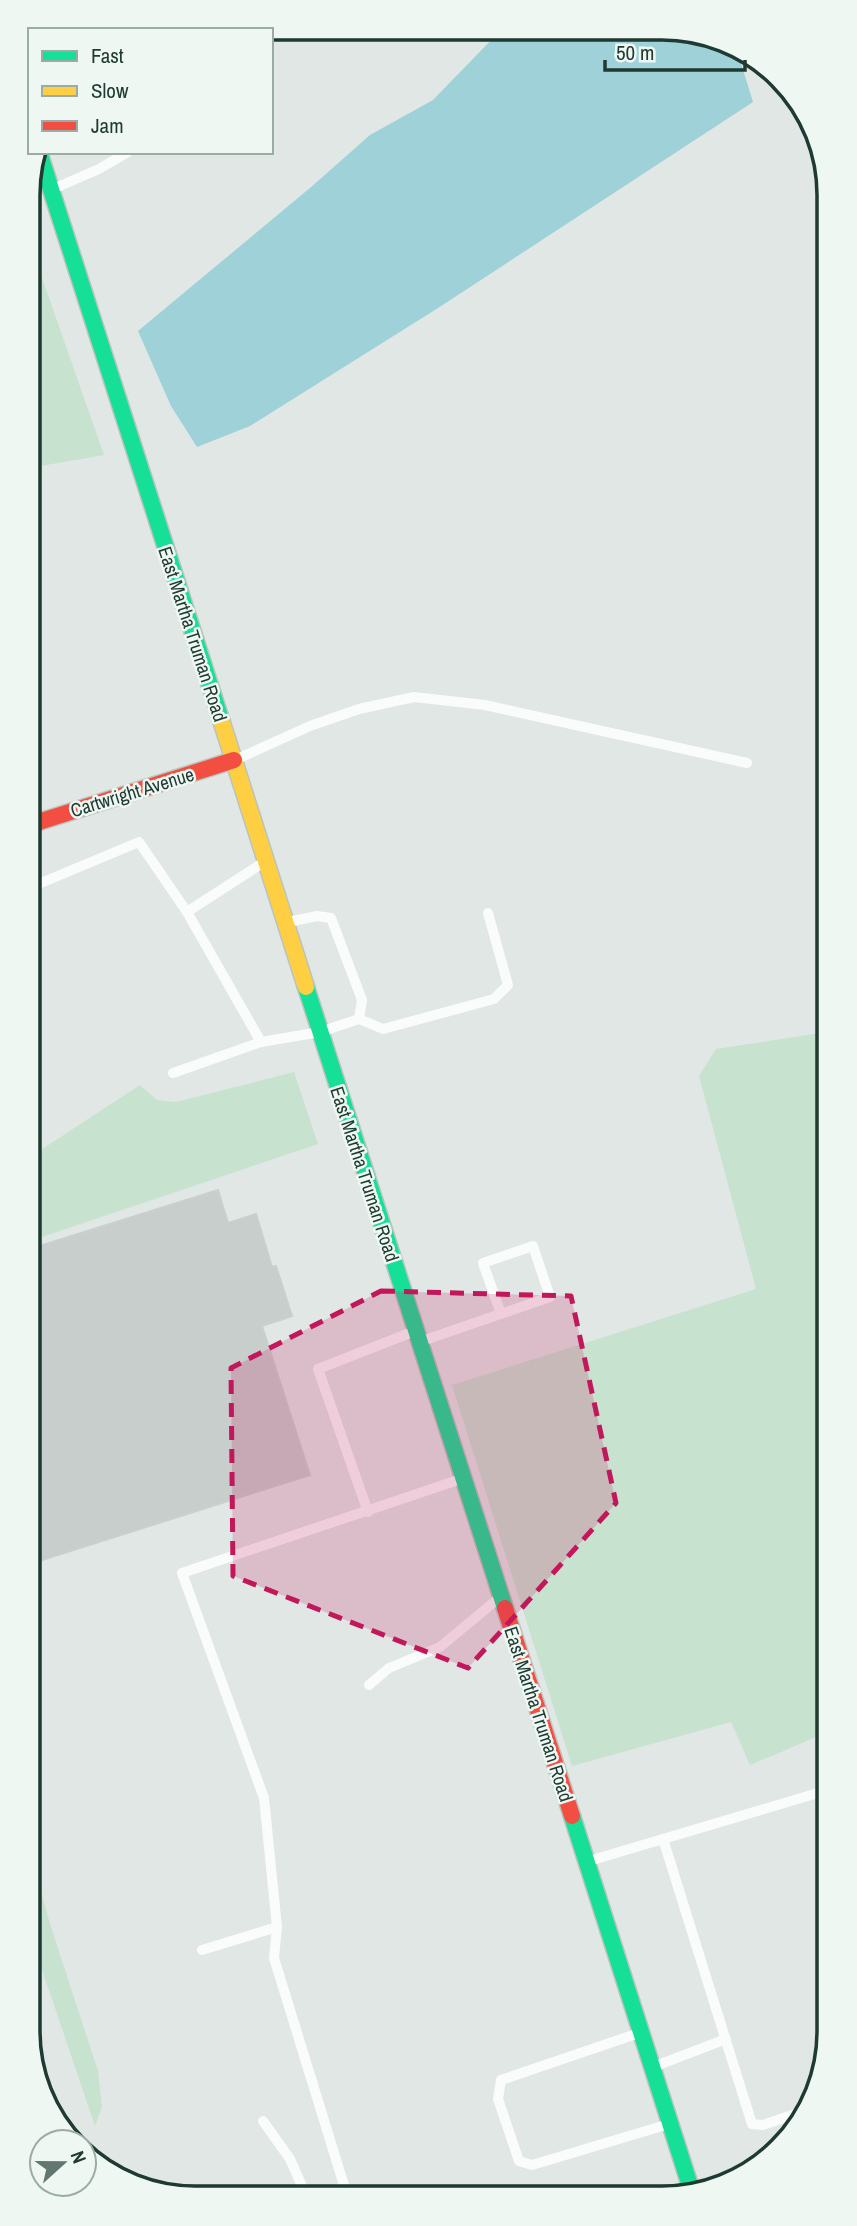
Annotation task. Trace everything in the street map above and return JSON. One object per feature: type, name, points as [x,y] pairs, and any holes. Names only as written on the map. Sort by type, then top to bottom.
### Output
[{"type":"main road","name":"East Martha Truman Road","points":[[43,168],[690,2182]]},
{"type":"main road","name":"Cartwright Avenue","points":[[41,820],[234,760]]},
{"type":"lane","points":[[51,190],[99,169],[125,154]]},
{"type":"lane","points":[[234,760],[310,726],[359,709],[414,697],[485,705],[747,763]]},
{"type":"lane","points":[[41,883],[139,842],[187,912],[261,1042]]},
{"type":"lane","points":[[187,912],[266,861]]},
{"type":"lane","points":[[173,1073],[261,1042],[320,1032],[359,1019],[383,1029],[494,999],[508,985],[488,913]]},
{"type":"lane","points":[[285,923],[317,916],[331,918],[362,1000],[359,1019]]},
{"type":"lane","points":[[368,1512],[318,1369],[417,1336],[501,1314],[550,1297],[533,1246],[484,1263],[501,1314]]},
{"type":"lane","points":[[345,2186],[274,1958],[276,1927],[264,1798],[182,1573],[463,1479]]},
{"type":"lane","points":[[369,1685],[389,1668],[440,1647],[501,1596]]},
{"type":"lane","points":[[586,1862],[816,1794]]},
{"type":"lane","points":[[663,1839],[752,2124],[763,2125],[792,2115]]},
{"type":"lane","points":[[202,1950],[276,1927]]},
{"type":"lane","points":[[641,2032],[501,2080],[498,2099],[519,2161],[532,2165],[671,2124]]},
{"type":"lane","points":[[652,2067],[726,2039]]},
{"type":"lane","points":[[263,2120],[290,2159],[302,2186]]},
{"type":"highlighted area","points":[[381,1291],[571,1296],[616,1503],[468,1668],[233,1576],[231,1368]]},
{"type":"green space","points":[[41,275],[104,455],[41,466]]},
{"type":"green space","points":[[817,1034],[816,1737],[750,1765],[731,1722],[572,1766],[452,1385],[756,1289],[699,1076],[716,1049]]},
{"type":"green space","points":[[294,1072],[318,1144],[40,1237],[40,1150],[140,1085],[157,1100],[176,1102]]},
{"type":"green space","points":[[40,1889],[98,2071],[102,2107],[95,2126],[40,1964]]},
{"type":"water","points":[[491,40],[661,40],[711,48],[741,62],[753,102],[438,308],[250,426],[197,447],[171,406],[138,331],[370,135],[433,100]]},
{"type":"building","points":[[218,1190],[228,1223],[256,1214],[272,1267],[276,1266],[292,1316],[262,1326],[310,1475],[40,1561],[40,1246]]},
{"type":"traffic: fast","points":[[44,167],[222,723]]},
{"type":"traffic: fast","points":[[306,987],[505,1608]]},
{"type":"traffic: fast","points":[[572,1816],[689,2183]]},
{"type":"traffic: slow","points":[[222,723],[306,987]]},
{"type":"traffic: jam","points":[[41,821],[234,760]]},
{"type":"traffic: jam","points":[[505,1608],[572,1816]]}]
